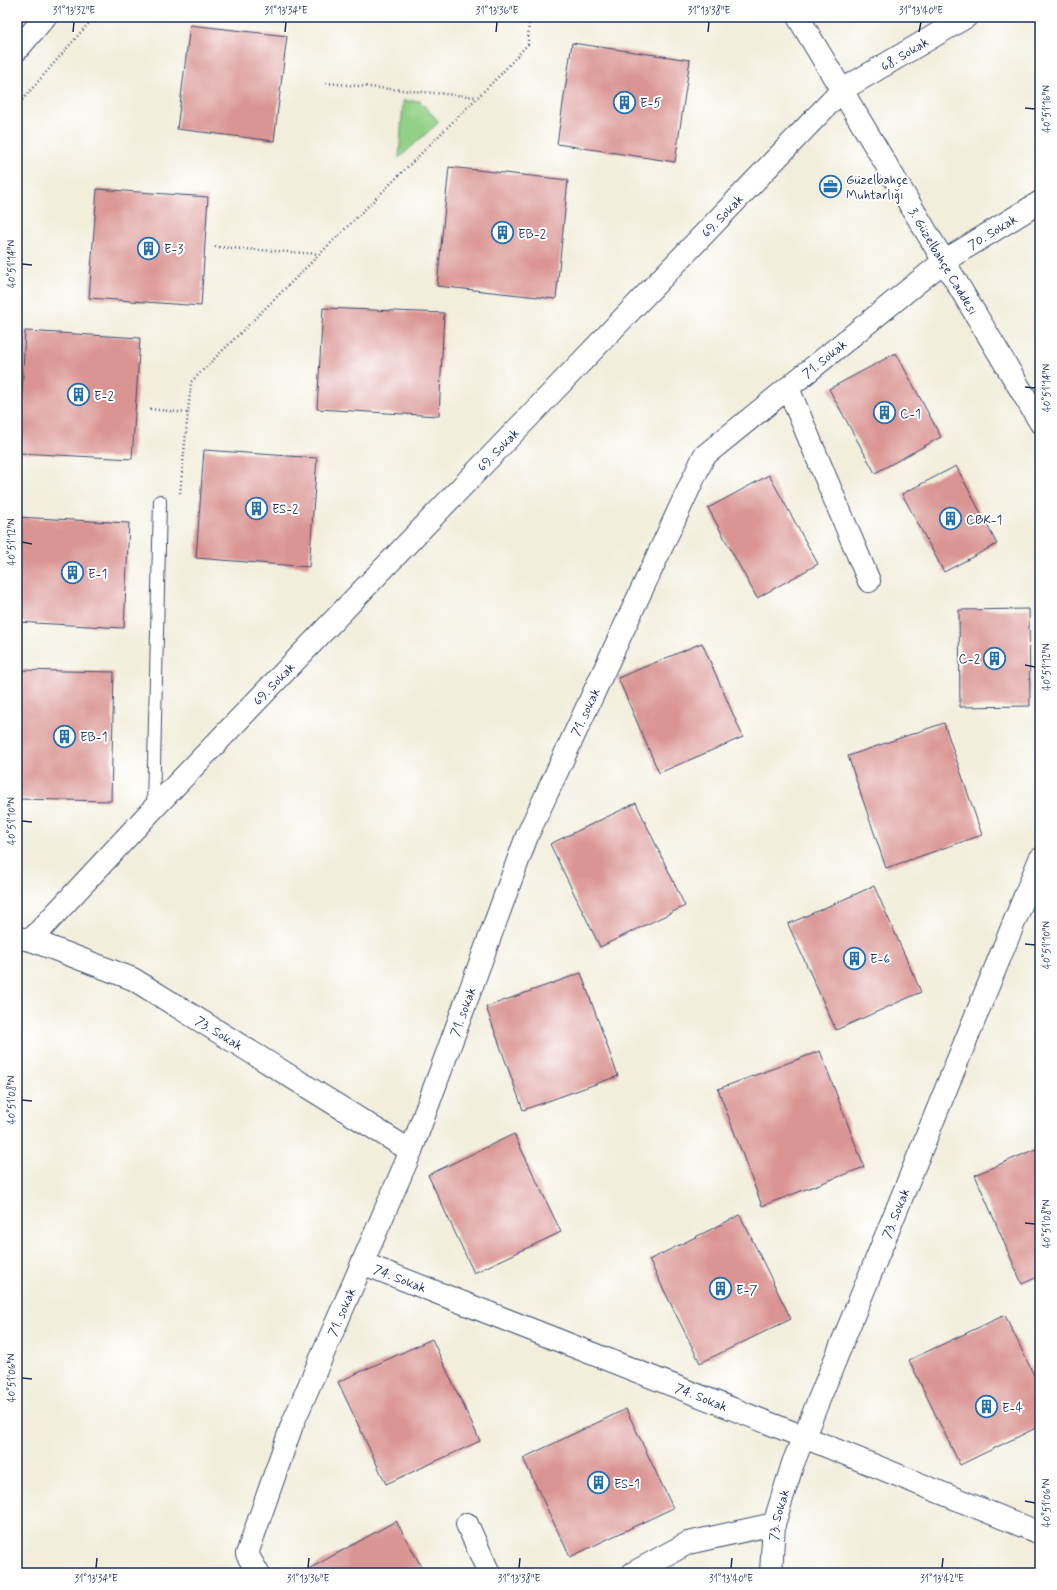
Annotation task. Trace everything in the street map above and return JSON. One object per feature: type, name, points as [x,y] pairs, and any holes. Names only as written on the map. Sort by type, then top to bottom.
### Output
[{"type":"main road","points":[[17,50],[45,17]]},
{"type":"main road","name":"3. Güzelbahçe Caddesi","points":[[798,17],[1040,422]]},
{"type":"main road","name":"68. Sokak","points":[[842,90],[966,17]]},
{"type":"main road","name":"69. Sokak","points":[[24,939],[153,809],[842,90]]},
{"type":"main road","name":"70. Sokak","points":[[944,261],[1040,202]]},
{"type":"main road","name":"71. Sokak","points":[[704,456],[944,261]]},
{"type":"main road","points":[[788,388],[869,581]]},
{"type":"main road","name":"71. sokak","points":[[258,1573],[247,1554],[292,1425],[411,1151],[527,836],[704,456]]},
{"type":"main road","name":"73. Sokak","points":[[770,1573],[774,1524],[793,1463],[1040,859]]},
{"type":"main road","name":"73. Sokak","points":[[24,939],[133,979],[411,1151]]},
{"type":"main road","name":"74. Sokak","points":[[362,1263],[804,1437],[1040,1533]]},
{"type":"main road","points":[[466,1524],[489,1573]]},
{"type":"main road","points":[[633,1573],[688,1544],[774,1524]]},
{"type":"lane","points":[[153,809],[160,501]]},
{"type":"path","points":[[17,106],[94,17]]},
{"type":"path","points":[[160,501],[179,500],[191,382],[478,97],[528,44],[529,17]]},
{"type":"path","points":[[326,83],[478,97]]},
{"type":"path","points":[[215,247],[319,254]]},
{"type":"path","points":[[150,409],[188,413]]},
{"type":"green space","points":[[403,101],[420,101],[439,122],[399,158]]},
{"type":"building","points":[[190,25],[287,36],[274,141],[177,129]]},
{"type":"building","name":"E-5","points":[[572,43],[690,60],[675,162],[557,144]]},
{"type":"building","name":"EB-2","points":[[449,167],[568,180],[556,299],[437,286]]},
{"type":"building","name":"E-3","points":[[97,189],[208,197],[201,306],[89,298]]},
{"type":"building","points":[[323,308],[444,313],[439,416],[317,409]]},
{"type":"building","name":"E-2","points":[[25,331],[140,338],[132,459],[19,453]]},
{"type":"building","name":"C-1","points":[[896,353],[941,437],[875,473],[829,389]]},
{"type":"building","name":"ES-2","points":[[204,450],[317,458],[309,567],[196,558]]},
{"type":"building","name":"CBK-1","points":[[956,466],[997,544],[944,572],[902,494]]},
{"type":"building","points":[[769,475],[818,564],[757,598],[708,508]]},
{"type":"building","name":"E-1","points":[[17,517],[129,523],[124,628],[17,622]]},
{"type":"building","name":"C-2","points":[[1029,609],[1030,706],[960,707],[959,610]]},
{"type":"building","points":[[702,643],[743,737],[659,773],[618,678]]},
{"type":"building","name":"EB-1","points":[[17,670],[114,672],[111,801],[17,799]]},
{"type":"building","points":[[944,723],[982,835],[886,868],[848,756]]},
{"type":"building","points":[[636,803],[685,906],[600,947],[550,844]]},
{"type":"building","name":"E-6","points":[[874,886],[921,992],[836,1030],[788,924]]},
{"type":"building","points":[[581,973],[618,1076],[523,1110],[486,1007]]},
{"type":"building","points":[[820,1051],[864,1167],[762,1206],[718,1089]]},
{"type":"building","points":[[514,1134],[561,1232],[474,1273],[428,1175]]},
{"type":"building","points":[[1040,1147],[1040,1276],[1022,1284],[975,1175]]},
{"type":"building","name":"E-7","points":[[740,1215],[791,1319],[700,1363],[649,1260]]},
{"type":"building","name":"E-4","points":[[1005,1315],[1040,1388],[1040,1426],[960,1465],[909,1360]]},
{"type":"building","points":[[432,1339],[480,1441],[386,1484],[338,1382]]},
{"type":"building","name":"ES-1","points":[[626,1409],[673,1508],[570,1557],[523,1458]]},
{"type":"building","points":[[396,1521],[425,1573],[306,1573],[305,1571]]},
{"type":"place","name":"E-5","points":[[624,102]]},
{"type":"place","name":"Güzelbahçe Muhtarlığı","points":[[831,186]]},
{"type":"place","name":"EB-2","points":[[502,233]]},
{"type":"place","name":"E-3","points":[[149,248]]},
{"type":"place","name":"E-2","points":[[79,395]]},
{"type":"place","name":"C-1","points":[[885,413]]},
{"type":"place","name":"ES-2","points":[[257,508]]},
{"type":"place","name":"CBK-1","points":[[950,519]]},
{"type":"place","name":"E-1","points":[[72,573]]},
{"type":"place","name":"C-2","points":[[995,658]]},
{"type":"place","name":"EB-1","points":[[65,736]]},
{"type":"place","name":"E-6","points":[[855,958]]},
{"type":"place","name":"E-7","points":[[720,1289]]},
{"type":"place","name":"E-4","points":[[986,1407]]},
{"type":"place","name":"ES-1","points":[[598,1483]]}]
